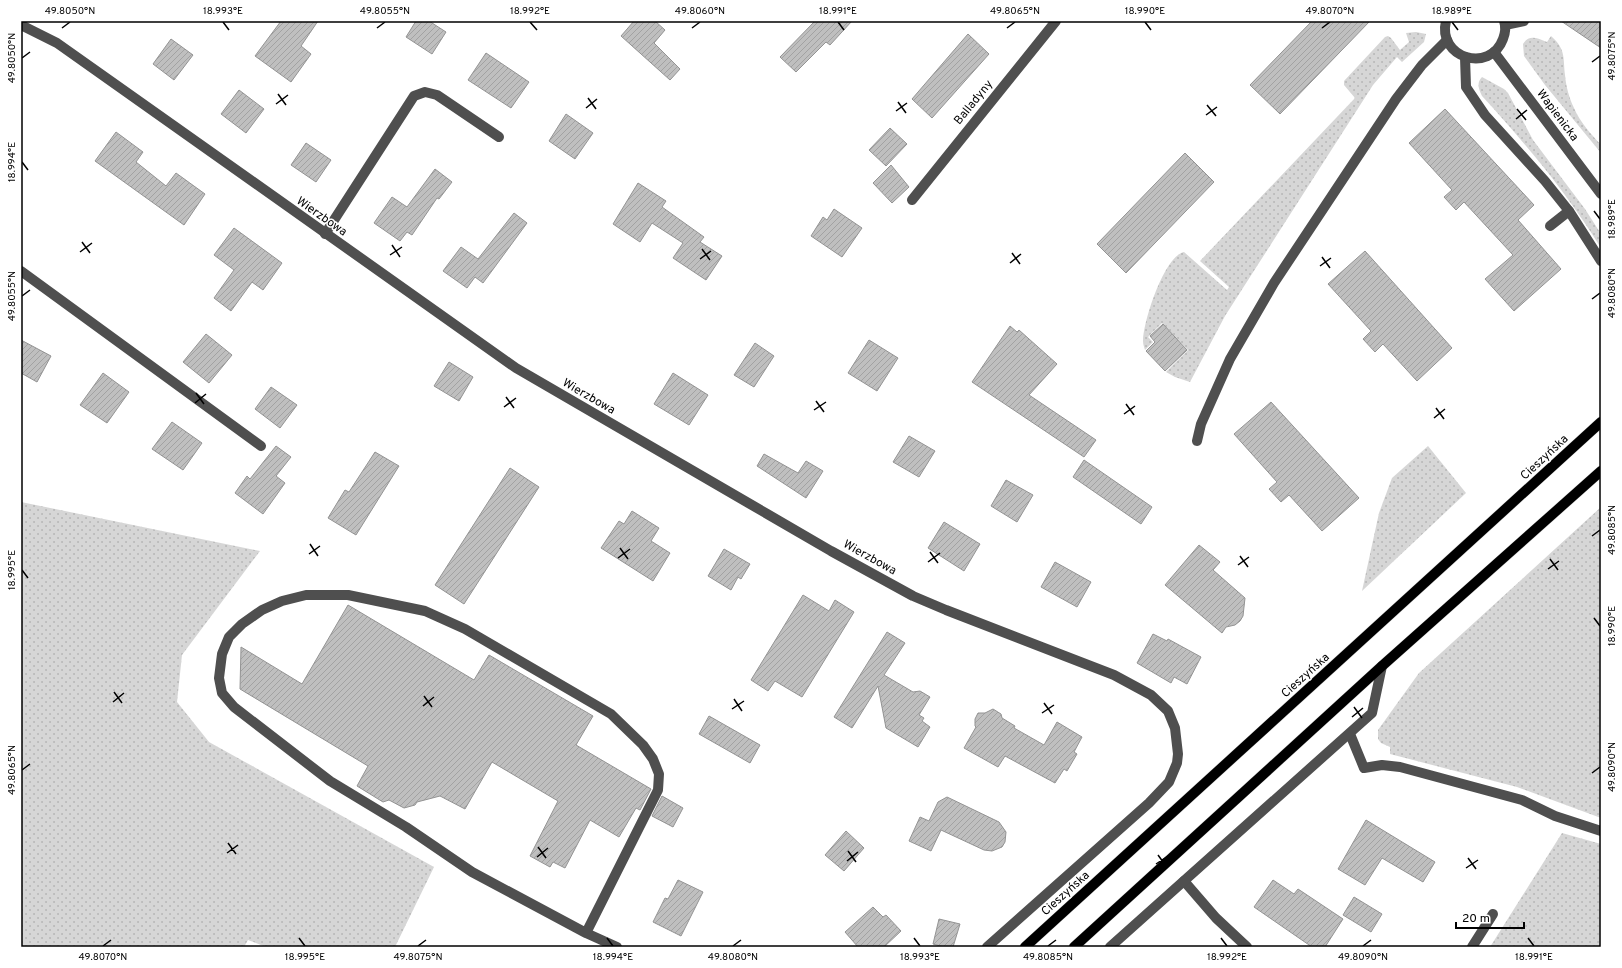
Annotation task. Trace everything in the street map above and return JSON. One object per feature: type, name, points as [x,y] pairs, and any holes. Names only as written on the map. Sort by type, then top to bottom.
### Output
[{"type":"main road","name":"Cieszyńska","points":[[1025,947],[1601,422]]},
{"type":"main road","points":[[1074,947],[1382,666],[1601,471]]},
{"type":"street","name":"Balladyny","points":[[912,200],[1056,21]]},
{"type":"street","points":[[1446,21],[1445,33],[1451,47],[1457,53],[1465,57],[1475,59],[1485,57],[1494,52],[1501,45],[1505,35],[1505,23],[1524,21]]},
{"type":"street","name":"Wierzbowa","points":[[21,24],[57,44],[471,338],[516,368],[831,551],[913,596],[1114,675],[1151,696],[1168,711],[1176,728],[1177,763],[1169,782],[1149,803],[987,947]]},
{"type":"street","points":[[1197,441],[1201,424],[1230,359],[1274,284],[1396,99],[1422,64],[1447,40]]},
{"type":"street","name":"Wapienicka","points":[[1494,52],[1601,194]]},
{"type":"street","points":[[1465,57],[1466,87],[1485,115],[1540,176],[1569,211],[1601,261]]},
{"type":"street","points":[[324,234],[414,96],[426,92],[437,95],[500,137]]},
{"type":"street","points":[[1550,226],[1569,211]]},
{"type":"street","points":[[21,272],[261,446]]},
{"type":"street","points":[[586,933],[658,790],[659,774],[653,759],[643,745],[611,714],[465,629],[443,618],[425,611],[348,595],[306,595],[282,601],[262,610],[242,624],[229,637],[222,654],[219,678],[222,692],[234,707],[330,781],[406,827],[472,872],[586,933],[617,947]]},
{"type":"street","points":[[1110,947],[1372,713],[1382,666]]},
{"type":"street","points":[[1350,734],[1364,768],[1382,765],[1400,767],[1522,800],[1555,816],[1601,831]]},
{"type":"street","points":[[1184,881],[1216,918],[1247,947]]},
{"type":"street","points":[[1472,947],[1494,914]]},
{"type":"shaded area","points":[[1416,32],[1426,34],[1424,42],[1402,62],[1397,57],[1373,85],[1225,316],[1190,382],[1166,372],[1188,350],[1162,323],[1148,337],[1153,342],[1145,350],[1143,341],[1147,320],[1156,291],[1169,265],[1176,256],[1184,252],[1227,290],[1229,287],[1200,261],[1355,98],[1344,85],[1344,81],[1385,37],[1388,36],[1391,38],[1400,50],[1409,42],[1406,33]]},
{"type":"shaded area","points":[[1551,36],[1559,45],[1563,54],[1566,83],[1572,104],[1583,123],[1601,145],[1601,153],[1545,85],[1524,56],[1523,44],[1525,41],[1531,38],[1537,38],[1547,42]]},
{"type":"shaded area","points":[[1482,77],[1504,89],[1508,93],[1533,140],[1585,209],[1601,234],[1601,248],[1560,188],[1482,96],[1479,89],[1479,82]]},
{"type":"shaded area","points":[[1428,446],[1466,493],[1362,591],[1379,513],[1392,478]]},
{"type":"shaded area","points":[[21,502],[260,551],[182,655],[177,702],[209,742],[434,867],[395,947],[266,947],[248,940],[244,947],[21,947]]},
{"type":"shaded area","points":[[1601,507],[1601,818],[1517,787],[1390,754],[1390,747],[1381,743],[1378,739],[1378,730],[1419,673]]},
{"type":"shaded area","points":[[1562,833],[1601,844],[1601,947],[1490,947]]},
{"type":"building","points":[[281,21],[318,21],[301,46],[311,54],[291,82],[255,56]]},
{"type":"building","points":[[416,21],[429,21],[446,32],[432,54],[406,37]]},
{"type":"building","points":[[634,21],[655,21],[665,30],[654,43],[680,69],[670,80],[621,36]]},
{"type":"building","points":[[815,21],[852,21],[830,45],[826,42],[796,72],[780,57]]},
{"type":"building","points":[[1312,21],[1370,21],[1280,114],[1250,85]]},
{"type":"building","points":[[1561,21],[1601,21],[1601,48]]},
{"type":"building","points":[[968,34],[989,54],[932,118],[912,99]]},
{"type":"building","points":[[171,39],[193,55],[174,80],[153,64]]},
{"type":"building","points":[[486,53],[529,82],[511,108],[468,80]]},
{"type":"building","points":[[239,90],[264,109],[246,133],[221,114]]},
{"type":"building","points":[[1445,109],[1534,205],[1518,220],[1561,269],[1514,311],[1485,279],[1513,255],[1464,202],[1456,210],[1444,197],[1452,190],[1409,143]]},
{"type":"building","points":[[566,114],[593,133],[575,159],[549,141]]},
{"type":"building","points":[[890,128],[907,144],[886,166],[869,150]]},
{"type":"building","points":[[116,132],[143,152],[136,162],[166,186],[176,173],[205,194],[184,225],[95,161]]},
{"type":"building","points":[[306,143],[331,160],[316,182],[291,165]]},
{"type":"building","points":[[1185,153],[1214,182],[1126,273],[1097,244]]},
{"type":"building","points":[[891,165],[909,187],[892,203],[873,183]]},
{"type":"building","points":[[435,169],[452,182],[439,199],[437,198],[412,235],[407,232],[400,241],[374,223],[392,197],[407,207]]},
{"type":"building","points":[[638,183],[666,201],[662,207],[704,237],[700,242],[722,256],[706,280],[673,258],[683,243],[652,223],[640,242],[613,224]]},
{"type":"building","points":[[834,209],[862,228],[842,257],[811,236],[823,217],[827,220]]},
{"type":"building","points":[[514,213],[527,223],[483,283],[475,277],[467,288],[443,271],[461,247],[478,259]]},
{"type":"building","points":[[234,228],[282,263],[263,290],[252,282],[231,311],[214,298],[234,270],[214,255]]},
{"type":"building","points":[[1365,251],[1452,348],[1417,381],[1383,344],[1375,352],[1363,339],[1371,331],[1328,284]]},
{"type":"building","points":[[1163,324],[1187,350],[1165,371],[1146,351],[1155,342],[1150,336]]},
{"type":"building","points":[[1010,326],[1017,332],[1019,330],[1057,364],[1029,395],[1096,440],[1084,457],[972,382]]},
{"type":"building","points":[[206,334],[232,355],[209,383],[183,362]]},
{"type":"building","points":[[21,340],[51,356],[37,382],[21,373]]},
{"type":"building","points":[[869,340],[898,358],[877,391],[848,373]]},
{"type":"building","points":[[755,343],[774,356],[754,387],[734,375]]},
{"type":"building","points":[[449,362],[473,377],[459,401],[434,386]]},
{"type":"building","points":[[103,373],[129,392],[107,423],[80,405]]},
{"type":"building","points":[[673,373],[708,395],[689,425],[654,404]]},
{"type":"building","points":[[271,387],[297,405],[280,428],[255,409]]},
{"type":"building","points":[[1271,402],[1359,498],[1322,531],[1289,495],[1281,502],[1269,489],[1277,482],[1234,434]]},
{"type":"building","points":[[172,422],[202,443],[183,470],[152,449]]},
{"type":"building","points":[[909,436],[935,451],[919,477],[893,462]]},
{"type":"building","points":[[276,446],[291,457],[276,476],[285,483],[263,514],[235,493],[247,476],[250,479]]},
{"type":"building","points":[[375,452],[399,466],[356,535],[328,518],[345,490],[349,492]]},
{"type":"building","points":[[764,454],[798,473],[806,461],[823,471],[806,498],[757,466]]},
{"type":"building","points":[[1084,460],[1152,507],[1141,524],[1073,477]]},
{"type":"building","points":[[510,468],[539,487],[464,604],[435,585]]},
{"type":"building","points":[[1006,480],[1033,495],[1017,522],[991,506]]},
{"type":"building","points":[[632,511],[659,528],[651,541],[670,553],[653,581],[601,548],[619,521],[624,524]]},
{"type":"building","points":[[944,522],[980,544],[964,571],[928,548]]},
{"type":"building","points":[[1199,545],[1220,562],[1213,570],[1245,598],[1243,616],[1240,621],[1235,625],[1226,627],[1222,633],[1165,585]]},
{"type":"building","points":[[724,549],[750,564],[741,579],[738,577],[731,590],[708,576]]},
{"type":"building","points":[[1055,562],[1091,582],[1077,607],[1041,587]]},
{"type":"building","points":[[803,595],[829,611],[835,600],[854,612],[802,697],[775,681],[768,691],[751,680]]},
{"type":"building","points":[[348,605],[474,680],[489,655],[593,716],[576,745],[651,789],[640,810],[636,808],[619,837],[590,820],[565,868],[553,862],[550,867],[530,856],[558,801],[492,762],[465,809],[440,796],[417,802],[415,805],[404,808],[389,800],[383,802],[357,786],[368,766],[240,689],[241,647],[302,684]]},
{"type":"building","points":[[887,632],[905,643],[884,675],[913,692],[920,691],[930,697],[919,715],[924,718],[922,721],[930,727],[918,747],[886,728],[878,686],[852,728],[834,717]]},
{"type":"building","points":[[1153,634],[1167,641],[1168,639],[1201,657],[1187,684],[1174,677],[1171,683],[1137,663]]},
{"type":"building","points":[[993,709],[1001,714],[1002,718],[1015,726],[1014,728],[1044,745],[1057,722],[1082,737],[1074,752],[1077,754],[1067,771],[1064,769],[1055,783],[1005,756],[998,767],[964,748],[976,727],[975,719],[978,713],[985,713]]},
{"type":"building","points":[[709,716],[760,745],[750,763],[699,734]]},
{"type":"building","points":[[662,796],[683,808],[673,827],[652,816]]},
{"type":"building","points":[[947,797],[999,822],[1006,832],[1005,842],[1002,847],[992,851],[984,850],[941,830],[931,851],[909,841],[920,817],[929,821],[938,802]]},
{"type":"building","points":[[1366,820],[1435,862],[1423,882],[1382,858],[1365,885],[1338,869]]},
{"type":"building","points":[[846,831],[864,848],[844,871],[825,855]]},
{"type":"building","points":[[678,880],[703,892],[681,936],[653,922],[665,898],[668,899]]},
{"type":"building","points":[[1273,880],[1294,894],[1298,889],[1343,919],[1325,947],[1312,947],[1254,907]]},
{"type":"building","points":[[1354,897],[1382,914],[1371,932],[1343,915]]},
{"type":"building","points":[[873,907],[883,917],[886,915],[901,931],[884,947],[858,947],[845,932]]},
{"type":"building","points":[[939,919],[960,924],[953,947],[944,947],[933,944]]}]
